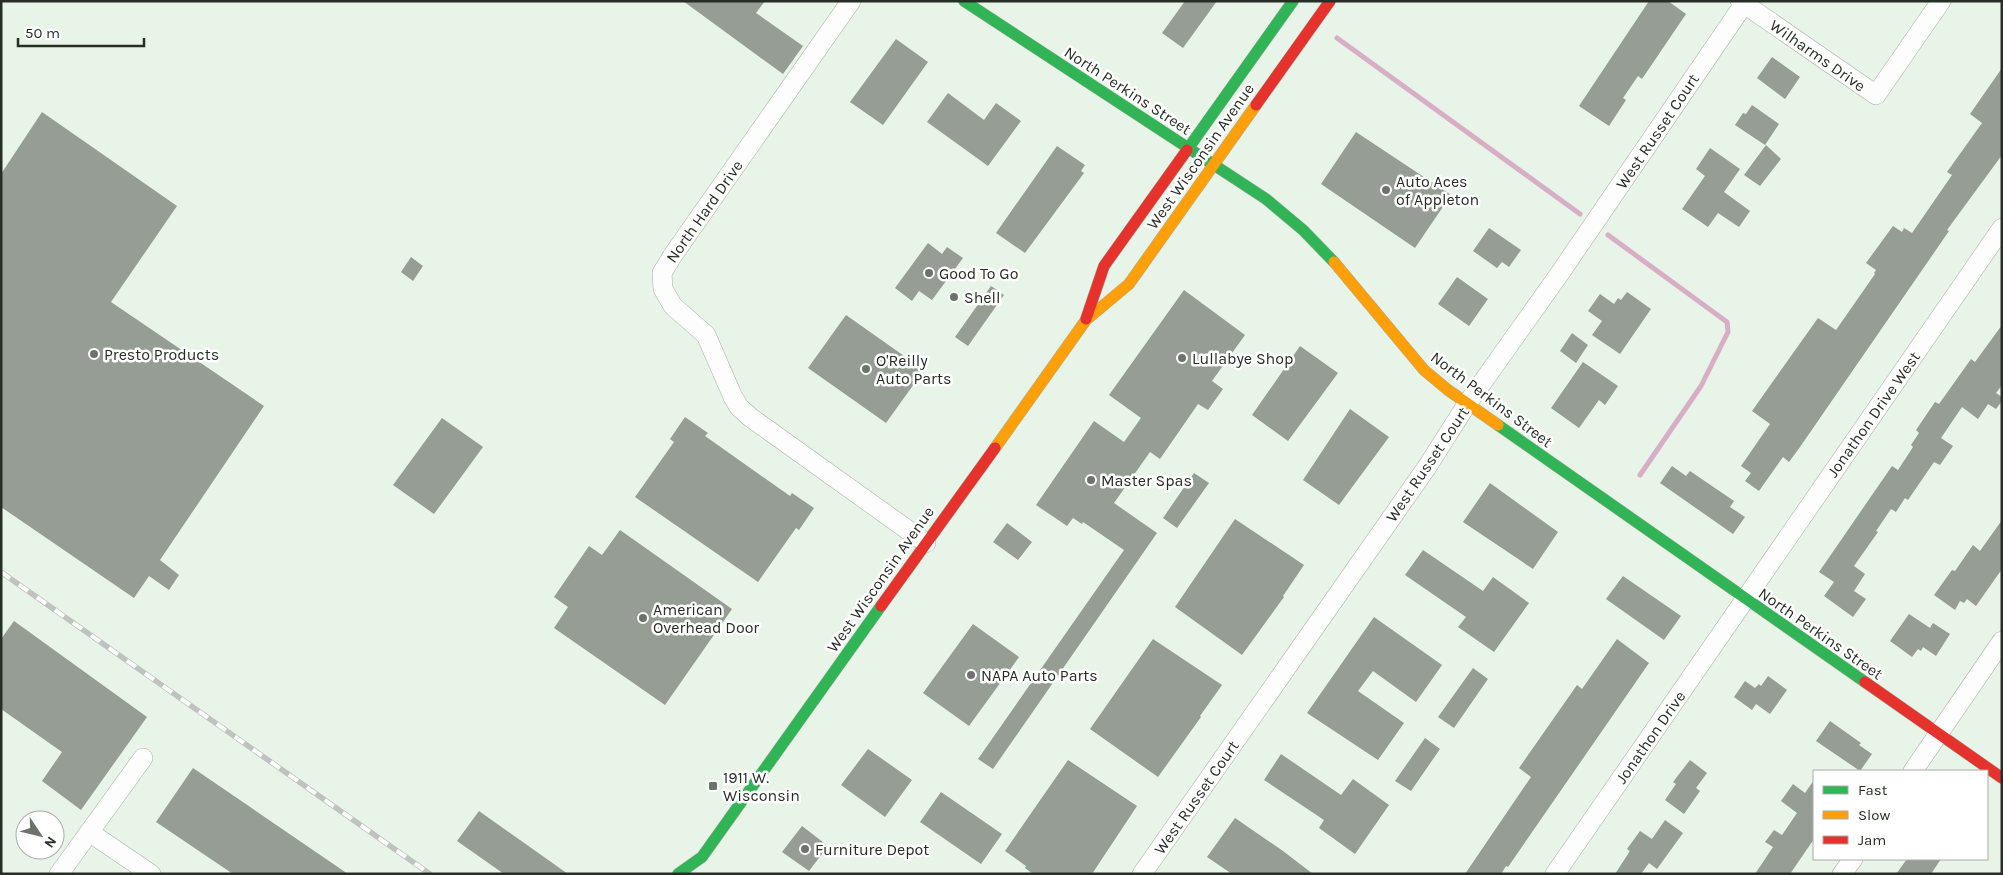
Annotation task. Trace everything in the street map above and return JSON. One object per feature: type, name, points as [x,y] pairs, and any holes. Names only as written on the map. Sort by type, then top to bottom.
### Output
[{"type":"main road","name":"North Perkins Street","points":[[964,1],[1266,199],[1313,239],[1336,263],[1420,366],[1467,404],[2002,778]]},
{"type":"main road","name":"West Wisconsin Avenue","points":[[1086,320],[1104,266],[1293,1]]},
{"type":"main road","name":"West Wisconsin Avenue","points":[[678,874],[702,857],[1086,320],[1129,284],[1330,1]]},
{"type":"main road","name":"West Wisconsin Avenue","points":[[699,874],[702,857]]},
{"type":"street","name":"North Hard Drive","points":[[851,1],[673,255],[662,273],[663,289],[673,306],[706,335],[739,407],[757,422],[926,543]]},
{"type":"street","name":"Wilharms Drive","points":[[1742,3],[1876,95],[1941,1]]},
{"type":"street","name":"West Russet Court","points":[[1142,874],[1427,467],[1467,404],[1558,276],[1742,3]]},
{"type":"street","name":"Jonathon Drive West","points":[[1744,599],[2002,228]]},
{"type":"street","name":"Jonathon Drive","points":[[1555,874],[1744,599]]},
{"type":"street","points":[[1914,770],[2002,642]]},
{"type":"street","points":[[59,874],[143,758]]},
{"type":"street","points":[[89,832],[150,874]]},
{"type":"street","points":[[1842,874],[1852,860]]},
{"type":"building","points":[[683,1],[765,1],[756,13],[803,46],[783,74]]},
{"type":"building","points":[[1185,1],[1217,1],[1183,48],[1162,33]]},
{"type":"building","points":[[1649,1],[1668,1],[1686,14],[1642,79],[1638,76],[1623,98],[1626,100],[1609,126],[1579,106]]},
{"type":"building","points":[[896,39],[928,62],[883,125],[850,102]]},
{"type":"building","points":[[1772,57],[1800,77],[1785,99],[1757,78]]},
{"type":"building","points":[[2002,68],[2002,155],[1947,230],[1949,231],[1800,447],[1789,462],[1783,457],[1759,491],[1745,481],[1751,473],[1741,466],[1770,424],[1752,411],[1818,318],[1836,330],[1875,274],[1876,270],[1866,263],[1893,226],[1902,232],[1904,228],[1912,233],[1952,175],[1947,172],[1982,123],[1970,114]]},
{"type":"building","points":[[948,93],[984,120],[996,103],[1021,121],[988,166],[927,122]]},
{"type":"building","points":[[1752,105],[1779,124],[1765,145],[1735,125],[1743,113],[1746,114]]},
{"type":"building","name":"Presto Products","points":[[42,112],[177,206],[111,302],[264,406],[160,560],[179,575],[169,590],[149,576],[134,598],[1,507],[1,174]]},
{"type":"building","name":"Auto Aces of Appleton","points":[[1356,132],[1451,195],[1415,248],[1321,184]]},
{"type":"building","points":[[1766,145],[1781,159],[1760,186],[1744,175]]},
{"type":"building","points":[[1057,146],[1085,165],[1081,171],[1084,173],[1025,253],[996,233]]},
{"type":"building","points":[[1710,148],[1740,169],[1724,192],[1750,211],[1739,227],[1718,213],[1708,227],[1682,209],[1705,176],[1696,169]]},
{"type":"building","points":[[1489,228],[1521,250],[1509,267],[1502,262],[1497,268],[1473,251]]},
{"type":"building","name":"Good To Go","points":[[928,243],[942,254],[947,247],[963,258],[932,300],[919,291],[912,301],[895,288]]},
{"type":"building","points":[[411,257],[423,266],[413,281],[401,272]]},
{"type":"building","points":[[1457,277],[1488,299],[1469,326],[1438,304]]},
{"type":"building","points":[[991,286],[1004,295],[968,346],[955,337]]},
{"type":"building","points":[[1184,290],[1245,335],[1212,381],[1223,389],[1208,410],[1198,404],[1160,459],[1150,452],[1114,503],[1157,533],[993,769],[978,759],[1124,550],[1083,522],[1082,524],[1073,518],[1067,526],[1036,505],[1094,421],[1124,442],[1141,418],[1109,395]]},
{"type":"building","points":[[1627,292],[1651,309],[1620,354],[1592,335],[1602,321],[1588,311],[1600,294],[1614,304],[1618,298],[1621,300]]},
{"type":"building","name":"O'Reilly Auto Parts","points":[[846,315],[924,370],[886,423],[808,368]]},
{"type":"building","points":[[2002,325],[2002,385],[1996,393],[2002,397],[2002,401],[1996,409],[1988,404],[1978,419],[1962,407],[1941,438],[1953,446],[1940,465],[1934,462],[1908,500],[1905,498],[1896,512],[1891,509],[1876,531],[1878,532],[1854,566],[1865,574],[1854,591],[1866,599],[1853,617],[1824,596],[1834,582],[1819,572],[1892,466],[1898,470],[1913,447],[1911,445],[1919,433],[1916,430],[1935,402],[1939,404],[1971,359],[1975,362]]},
{"type":"building","points":[[1572,333],[1588,345],[1576,363],[1560,351]]},
{"type":"building","points":[[1300,346],[1338,373],[1288,441],[1252,415]]},
{"type":"building","points":[[1583,362],[1618,386],[1605,405],[1599,400],[1579,428],[1551,408]]},
{"type":"building","points":[[1350,409],[1389,437],[1339,505],[1303,480]]},
{"type":"building","points":[[685,417],[708,433],[705,436],[790,496],[792,493],[814,508],[799,530],[796,528],[758,582],[635,497],[674,442],[670,439]]},
{"type":"building","points":[[442,418],[483,447],[434,514],[393,485]]},
{"type":"building","points":[[1672,466],[1686,476],[1690,471],[1734,501],[1730,507],[1745,517],[1733,534],[1660,483]]},
{"type":"building","points":[[1194,473],[1209,483],[1177,528],[1163,518]]},
{"type":"building","points":[[1490,483],[1558,532],[1533,569],[1463,522]]},
{"type":"building","points":[[1235,519],[1304,565],[1284,597],[1242,655],[1175,607]]},
{"type":"building","points":[[2002,520],[2002,569],[1976,606],[1967,599],[1964,603],[1960,601],[1955,610],[1934,595],[1952,570],[1955,571],[1973,545],[1980,551]]},
{"type":"building","points":[[1007,523],[1032,542],[1018,560],[993,542]]},
{"type":"building","name":"American Overhead Door","points":[[620,530],[732,609],[665,705],[554,628],[568,607],[554,597],[589,546],[602,555]]},
{"type":"building","points":[[1423,550],[1483,591],[1493,577],[1529,603],[1494,652],[1458,627],[1466,617],[1405,575]]},
{"type":"building","points":[[1623,576],[1681,616],[1664,640],[1606,599]]},
{"type":"building","points":[[1909,614],[1930,628],[1933,623],[1950,634],[1936,656],[1923,647],[1921,651],[1918,649],[1912,657],[1890,641]]},
{"type":"building","points":[[1374,617],[1442,665],[1416,702],[1373,671],[1358,691],[1404,723],[1378,760],[1307,713]]},
{"type":"building","points":[[14,621],[147,717],[81,810],[42,781],[62,752],[1,709],[1,639]]},
{"type":"building","name":"NAPA Auto Parts","points":[[973,624],[1019,657],[969,726],[923,693]]},
{"type":"building","points":[[1153,639],[1222,685],[1158,777],[1090,729]]},
{"type":"building","points":[[1617,639],[1649,663],[1508,867],[1506,866],[1501,874],[1465,874],[1531,777],[1519,768],[1577,685],[1582,689]]},
{"type":"building","points":[[1473,668],[1488,679],[1454,728],[1438,717]]},
{"type":"building","points":[[1768,676],[1787,690],[1770,714],[1756,704],[1752,710],[1734,697],[1745,681],[1755,688],[1759,684],[1761,686]]},
{"type":"building","points":[[1830,721],[1861,743],[1859,745],[1872,754],[1861,770],[1859,770],[1816,741]]},
{"type":"building","points":[[1425,738],[1440,749],[1411,791],[1395,781]]},
{"type":"building","points":[[868,749],[912,780],[885,817],[841,785]]},
{"type":"building","points":[[1281,754],[1341,795],[1353,779],[1389,805],[1355,854],[1319,828],[1324,820],[1264,780]]},
{"type":"building","points":[[1068,760],[1137,806],[1092,874],[1033,874],[1025,868],[1026,866],[1005,851]]},
{"type":"building","points":[[1690,760],[1707,773],[1696,788],[1700,791],[1684,814],[1665,800],[1676,784],[1673,782]]},
{"type":"building","points":[[193,768],[348,874],[233,874],[156,822]]},
{"type":"building","points":[[1813,781],[1813,840],[1790,874],[1755,874],[1773,847],[1765,842],[1774,830],[1782,835],[1797,813],[1781,801],[1793,784],[1805,793]]},
{"type":"building","points":[[941,792],[1002,834],[981,864],[920,822]]},
{"type":"building","points":[[479,811],[568,874],[504,874],[457,841]]},
{"type":"building","points":[[1235,818],[1313,874],[1232,874],[1207,857]]},
{"type":"building","points":[[1665,820],[1683,833],[1657,869],[1649,863],[1641,874],[1615,874],[1630,851],[1627,849],[1640,831],[1652,839]]},
{"type":"building","name":"Furniture Depot","points":[[802,826],[828,846],[809,871],[782,852]]},
{"type":"building","points":[[1906,860],[1940,860],[1931,874],[1896,874]]},
{"type":"waterway","points":[[1337,38],[1580,214]]},
{"type":"waterway","points":[[1608,235],[1727,322],[1728,332],[1701,386],[1640,475]]},
{"type":"railway","points":[[1,572],[430,874]]},
{"type":"traffic: fast","points":[[964,1],[1266,199],[1303,230],[1334,262]]},
{"type":"traffic: fast","points":[[1187,150],[1293,1]]},
{"type":"traffic: fast","points":[[1498,425],[1865,682]]},
{"type":"traffic: fast","points":[[678,874],[702,857],[881,606]]},
{"type":"traffic: slow","points":[[995,448],[1086,320],[1129,284],[1256,105]]},
{"type":"traffic: slow","points":[[1334,262],[1424,370],[1448,390],[1498,425]]},
{"type":"traffic: jam","points":[[1256,105],[1330,1]]},
{"type":"traffic: jam","points":[[1086,319],[1104,266],[1187,150]]},
{"type":"traffic: jam","points":[[881,606],[995,448]]},
{"type":"traffic: jam","points":[[1865,682],[2002,778]]},
{"type":"place","name":"Auto Aces of Appleton","points":[[1386,190]]},
{"type":"place","name":"Good To Go","points":[[929,273]]},
{"type":"place","name":"Shell","points":[[954,297]]},
{"type":"place","name":"Presto Products","points":[[94,354]]},
{"type":"place","name":"Lullabye Shop","points":[[1182,358]]},
{"type":"place","name":"O'Reilly Auto Parts","points":[[866,369]]},
{"type":"place","name":"Master Spas","points":[[1091,480]]},
{"type":"place","name":"American Overhead Door","points":[[643,618]]},
{"type":"place","name":"NAPA Auto Parts","points":[[971,675]]},
{"type":"place","name":"1911 W. Wisconsin","points":[[713,786]]},
{"type":"place","name":"Furniture Depot","points":[[805,849]]}]
